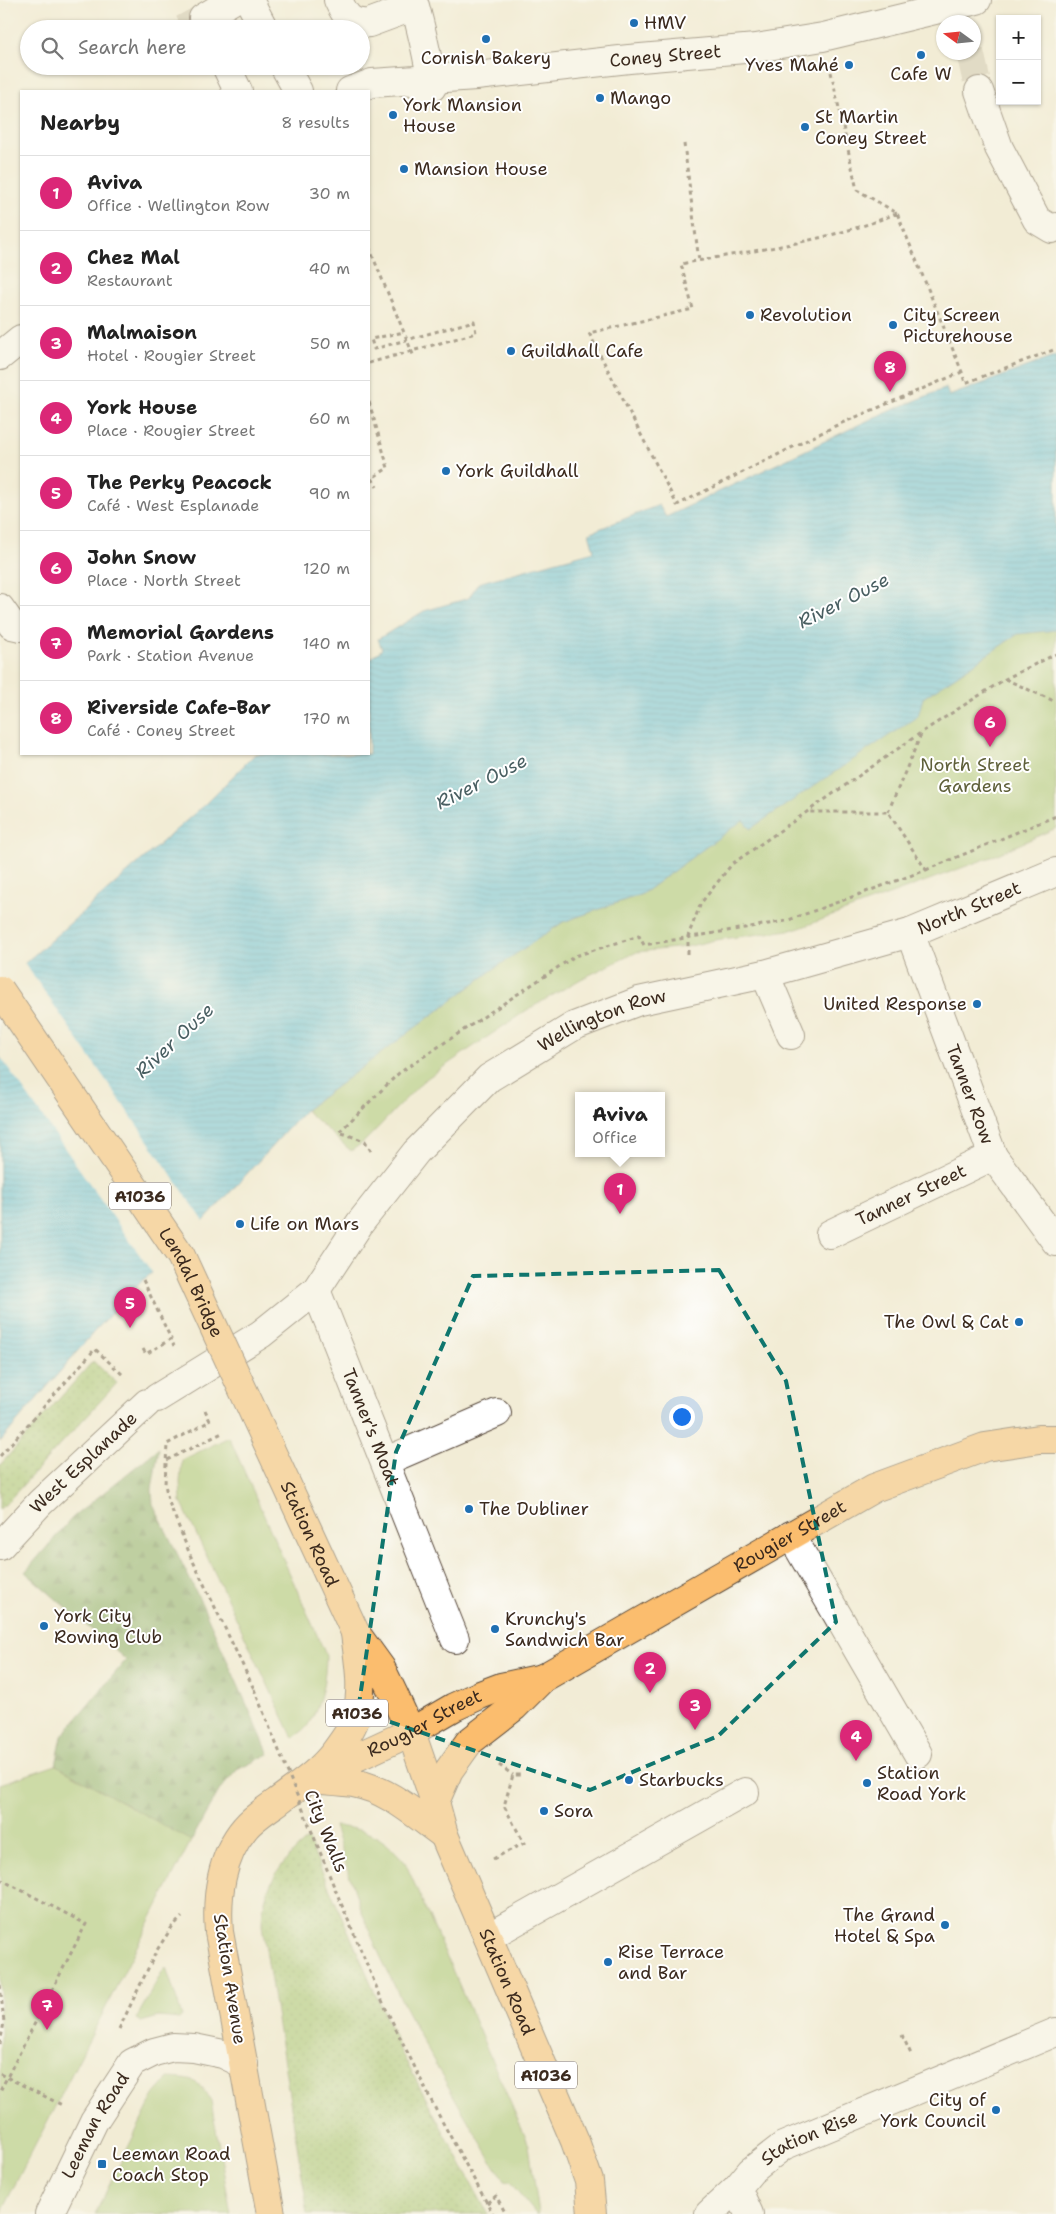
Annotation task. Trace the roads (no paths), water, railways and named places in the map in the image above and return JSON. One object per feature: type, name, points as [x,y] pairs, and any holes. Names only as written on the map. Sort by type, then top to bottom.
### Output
[{"type":"main road","name":"Lendal Bridge","points":[[0,990],[181,1256],[261,1426]]},
{"type":"main road","name":"Station Road","points":[[261,1426],[355,1632],[381,1668],[410,1732],[435,1802],[444,1836],[488,1937],[500,1971],[575,2141],[589,2181],[592,2214]]},
{"type":"main road","name":"Rougier Street","points":[[435,1802],[449,1770],[469,1742],[514,1707],[543,1678],[874,1488],[985,1447],[1039,1439],[1056,1439]]},
{"type":"main road","name":"Station Road","points":[[309,1779],[330,1758],[346,1737],[357,1713],[360,1687],[355,1632]]},
{"type":"main road","name":"Rougier Street","points":[[309,1779],[410,1732],[454,1707],[501,1687],[543,1678]]},
{"type":"main road","name":"Station Road","points":[[309,1779],[354,1783],[373,1789],[409,1809],[444,1836]]},
{"type":"main road","name":"Station Avenue","points":[[271,2214],[219,1932],[217,1910],[222,1875],[227,1857],[235,1841],[246,1827],[309,1779]]},
{"type":"street","points":[[202,15],[233,0]]},
{"type":"street","points":[[248,0],[259,20]]},
{"type":"street","points":[[338,0],[351,20]]},
{"type":"street","points":[[370,23],[415,6],[426,50],[432,87],[370,93]]},
{"type":"street","name":"Coney Street","points":[[353,90],[372,83],[756,48],[823,37],[878,12],[964,10]]},
{"type":"street","points":[[230,75],[238,90]]},
{"type":"street","points":[[289,75],[297,90]]},
{"type":"street","points":[[979,91],[998,148],[1037,220],[1052,229],[1056,227]]},
{"type":"street","points":[[0,356],[20,340]]},
{"type":"street","points":[[0,608],[12,625],[20,627]]},
{"type":"street","name":"North Street","points":[[910,933],[1056,872]]},
{"type":"street","name":"Wellington Row","points":[[316,1290],[360,1223],[416,1152],[489,1078],[574,1026],[639,1001],[765,974],[910,933]]},
{"type":"street","name":"Tanner Row","points":[[910,933],[993,1156],[1056,1242]]},
{"type":"street","points":[[765,974],[791,1035]]},
{"type":"street","name":"Tanner Street","points":[[830,1234],[993,1156]]},
{"type":"street","name":"West Esplanade","points":[[0,1546],[40,1503],[152,1401],[261,1334],[316,1290]]},
{"type":"street","name":"Tanner's Moat","points":[[316,1290],[386,1461],[455,1638]]},
{"type":"street","points":[[386,1461],[497,1413]]},
{"type":"street","points":[[791,1534],[918,1754]]},
{"type":"street","points":[[488,1937],[745,1792]]},
{"type":"street","name":"Station Rise","points":[[709,2214],[738,2188],[750,2171],[783,2146],[1056,2032]]},
{"type":"street","name":"Leeman Road","points":[[49,2214],[94,2121],[132,2063],[154,2052],[173,2047],[194,2048],[223,2054],[244,2064]]},
{"type":"street","points":[[738,2188],[749,2214]]},
{"type":"water","name":"River Ouse","points":[[1056,356],[1056,630],[1018,634],[923,698],[918,716],[750,829],[743,820],[642,894],[563,922],[495,968],[305,1110],[204,1221],[143,1280],[93,1333],[0,1442],[0,985],[204,805],[254,755],[370,755],[370,659],[382,649],[378,639],[424,611],[469,598],[478,583],[594,551],[589,533],[659,505],[666,517],[875,417],[946,388],[949,396]]},
{"type":"tunnel","points":[[199,20],[203,18]]},
{"type":"tunnel","points":[[972,60],[979,91]]},
{"type":"place","name":"HMV","points":[[634,23]]},
{"type":"place","name":"Cornish Bakery","points":[[486,39]]},
{"type":"place","name":"Cafe W","points":[[921,55]]},
{"type":"place","name":"Yves Mahé","points":[[849,65]]},
{"type":"place","name":"Mango","points":[[600,98]]},
{"type":"place","name":"York Mansion House","points":[[393,115]]},
{"type":"place","name":"St Martin Coney Street","points":[[805,127]]},
{"type":"place","name":"Mansion House","points":[[404,169]]},
{"type":"place","name":"Revolution","points":[[750,315]]},
{"type":"place","name":"City Screen Picturehouse","points":[[893,325]]},
{"type":"place","name":"Guildhall Cafe","points":[[511,351]]},
{"type":"place","name":"Riverside Cafe-Bar","points":[[890,392]]},
{"type":"place","name":"York Guildhall","points":[[446,471]]},
{"type":"place","name":"John Snow","points":[[990,747]]},
{"type":"place","name":"United Response","points":[[977,1004]]},
{"type":"place","name":"Aviva","points":[[620,1214]]},
{"type":"place","name":"Life on Mars","points":[[240,1224]]},
{"type":"place","name":"The Owl & Cat","points":[[1019,1322]]},
{"type":"place","name":"The Perky Peacock","points":[[130,1328]]},
{"type":"place","name":"The Dubliner","points":[[469,1509]]},
{"type":"place","name":"York City Rowing Club","points":[[44,1626]]},
{"type":"place","name":"Krunchy's Sandwich Bar","points":[[495,1629]]},
{"type":"place","name":"Chez Mal","points":[[650,1693]]},
{"type":"place","name":"Malmaison","points":[[695,1730]]},
{"type":"place","name":"York House","points":[[856,1761]]},
{"type":"place","name":"Starbucks","points":[[629,1780]]},
{"type":"place","name":"Station Road York","points":[[867,1783]]},
{"type":"place","name":"Sora","points":[[544,1811]]},
{"type":"place","name":"The Grand Hotel & Spa","points":[[945,1925]]},
{"type":"place","name":"Rise Terrace and Bar","points":[[608,1962]]},
{"type":"place","name":"Memorial Gardens","points":[[47,2030]]},
{"type":"place","name":"City of York Council","points":[[996,2110]]},
{"type":"place","name":"Leeman Road Coach Stop","points":[[102,2164]]},
{"type":"park label","name":"North Street Gardens","points":[[975,775]]}]
